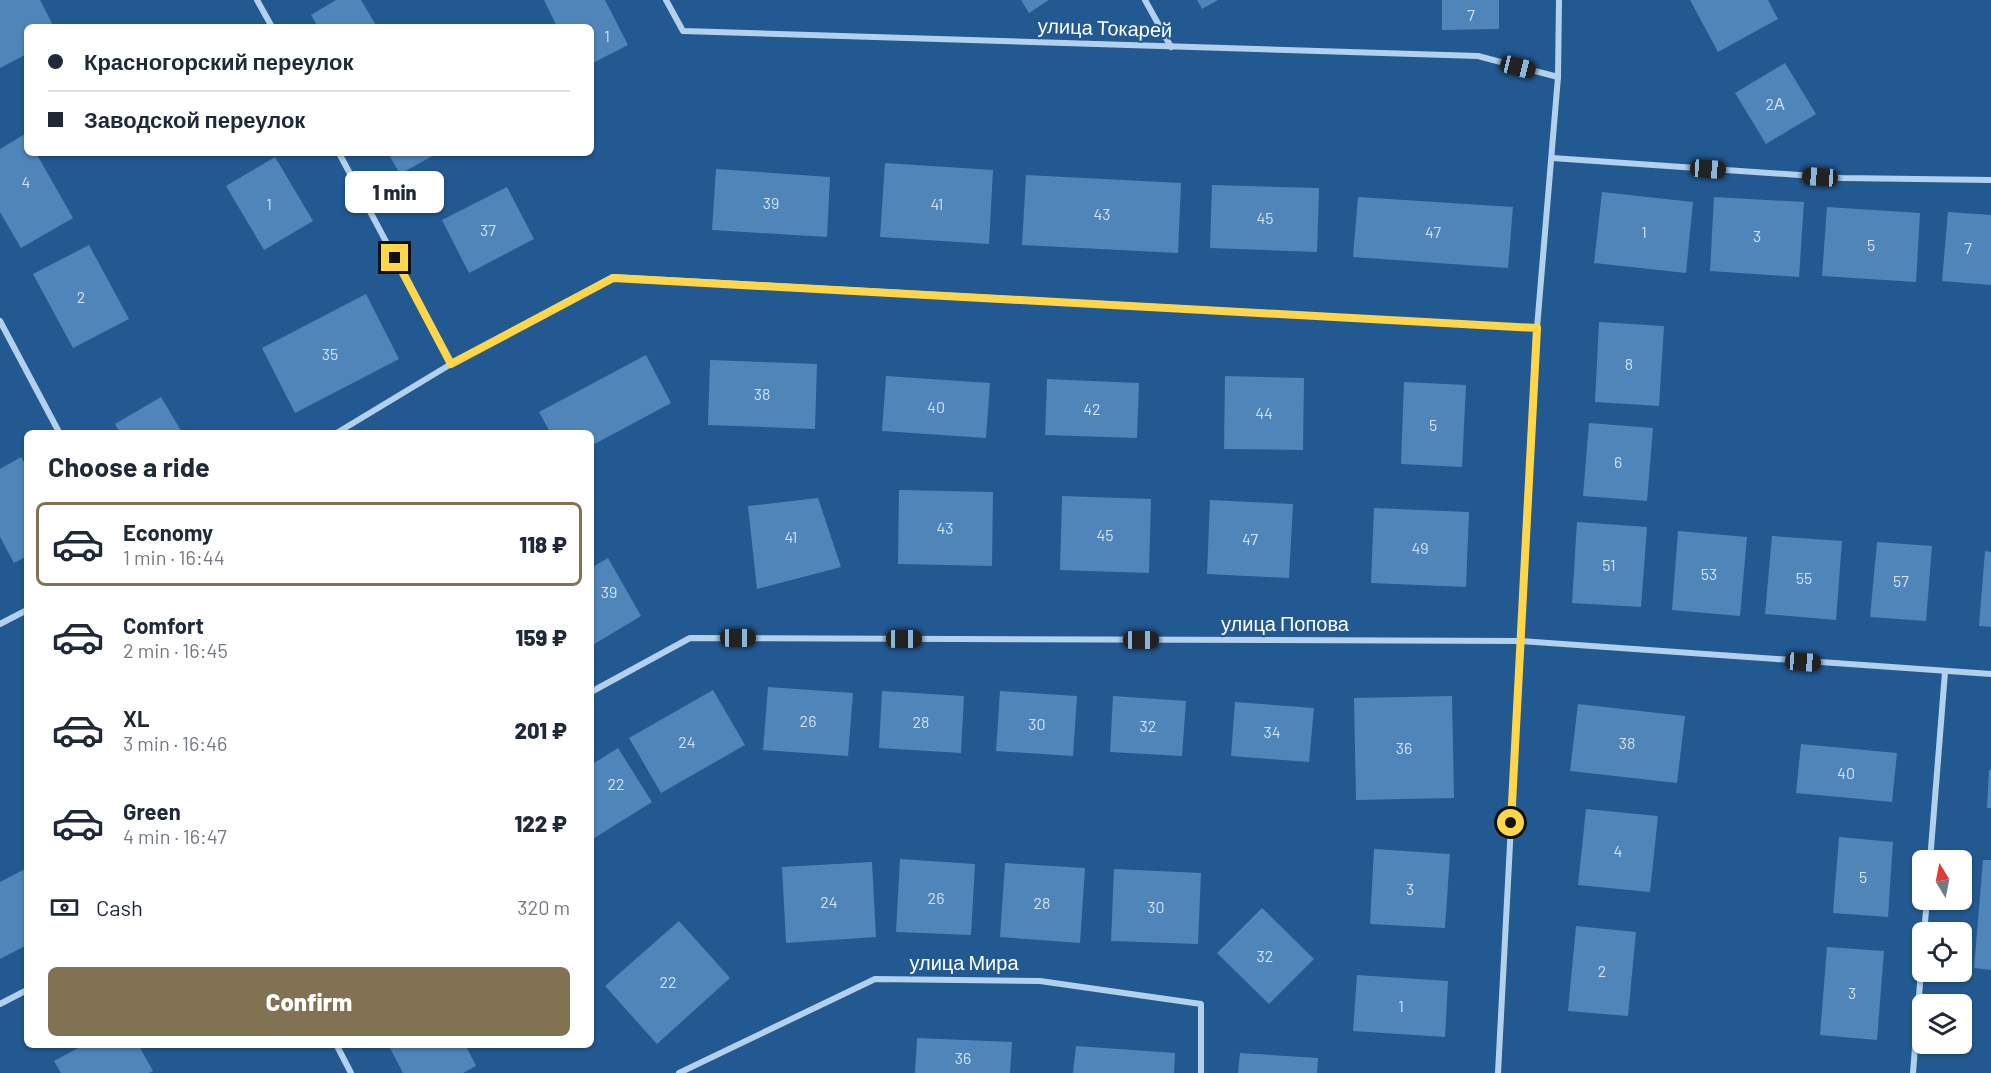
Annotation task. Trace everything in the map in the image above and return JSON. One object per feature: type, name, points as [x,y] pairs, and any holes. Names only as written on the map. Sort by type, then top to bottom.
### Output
[{"type":"street","points":[[257,0],[270,24]]},
{"type":"street","name":"улица Токарей","points":[[666,0],[683,31],[1478,57],[1557,77]]},
{"type":"street","points":[[1145,0],[1171,47]]},
{"type":"street","points":[[1498,1073],[1537,328],[1557,77],[1559,0]]},
{"type":"street","points":[[341,156],[451,364]]},
{"type":"street","points":[[1551,158],[1842,178],[1991,180]]},
{"type":"street","points":[[342,430],[451,364],[613,278],[1537,328]]},
{"type":"street","points":[[0,321],[58,430]]},
{"type":"street","points":[[0,624],[24,612]]},
{"type":"street","name":"улица Попова","points":[[594,690],[690,638],[1520,641],[1991,674]]},
{"type":"street","points":[[1931,850],[1945,672]]},
{"type":"street","name":"улица Мира","points":[[679,1073],[875,979],[1040,981],[1201,1004],[1201,1073]]},
{"type":"street","points":[[1913,1073],[1920,982]]},
{"type":"street","points":[[0,1004],[24,992]]},
{"type":"street","points":[[338,1048],[351,1073]]},
{"type":"building","points":[[0,0],[40,0],[52,24],[24,24],[24,56],[0,68]]},
{"type":"building","points":[[336,0],[361,0],[375,24],[316,24],[311,15]]},
{"type":"building","points":[[544,0],[605,0],[628,45],[594,62],[594,24],[556,24]]},
{"type":"building","points":[[1021,0],[1049,0],[1029,13]]},
{"type":"building","points":[[1197,0],[1218,0],[1202,9]]},
{"type":"building","points":[[1442,0],[1499,0],[1499,29],[1442,30]]},
{"type":"building","points":[[1690,0],[1768,0],[1778,19],[1718,52]]},
{"type":"building","points":[[1785,63],[1816,114],[1766,144],[1735,93]]},
{"type":"building","points":[[24,135],[24,156],[38,156],[73,218],[21,248],[0,212],[0,149]]},
{"type":"building","points":[[390,156],[433,156],[400,174]]},
{"type":"building","points":[[275,157],[313,221],[264,250],[226,186]]},
{"type":"building","points":[[885,163],[993,170],[989,244],[880,237]]},
{"type":"building","points":[[716,169],[830,177],[827,237],[712,230]]},
{"type":"building","points":[[1026,175],[1181,183],[1178,253],[1022,245]]},
{"type":"building","points":[[1212,185],[1319,188],[1317,252],[1210,248]]},
{"type":"building","points":[[507,187],[534,239],[469,273],[442,220]]},
{"type":"building","points":[[1602,192],[1693,202],[1686,273],[1594,263]]},
{"type":"building","points":[[1358,197],[1513,207],[1508,268],[1353,257]]},
{"type":"building","points":[[1714,197],[1804,202],[1799,277],[1710,271]]},
{"type":"building","points":[[1827,207],[1920,213],[1916,282],[1822,276]]},
{"type":"building","points":[[1948,212],[1991,215],[1991,285],[1942,281]]},
{"type":"building","points":[[89,245],[129,319],[73,348],[33,274]]},
{"type":"building","points":[[366,294],[399,359],[295,413],[262,348]]},
{"type":"building","points":[[1599,322],[1664,326],[1659,406],[1595,402]]},
{"type":"building","points":[[646,355],[671,403],[594,444],[594,430],[549,430],[539,412]]},
{"type":"building","points":[[710,360],[817,364],[815,429],[708,425]]},
{"type":"building","points":[[886,376],[990,383],[986,438],[882,431]]},
{"type":"building","points":[[1225,376],[1304,378],[1303,450],[1224,449]]},
{"type":"building","points":[[1047,379],[1139,383],[1137,438],[1045,435]]},
{"type":"building","points":[[1404,382],[1466,385],[1462,467],[1401,464]]},
{"type":"building","points":[[161,397],[181,430],[119,430],[115,424]]},
{"type":"building","points":[[1589,423],[1653,428],[1647,501],[1583,496]]},
{"type":"building","points":[[21,457],[24,462],[24,558],[14,563],[0,537],[0,469]]},
{"type":"building","points":[[899,490],[993,492],[992,566],[898,564]]},
{"type":"building","points":[[1062,496],[1151,499],[1149,573],[1060,570]]},
{"type":"building","points":[[818,498],[841,567],[757,589],[748,506]]},
{"type":"building","points":[[1210,500],[1293,504],[1289,578],[1207,574]]},
{"type":"building","points":[[1374,508],[1469,512],[1466,587],[1371,583]]},
{"type":"building","points":[[1577,522],[1647,527],[1641,607],[1572,603]]},
{"type":"building","points":[[1678,531],[1747,537],[1740,616],[1672,610]]},
{"type":"building","points":[[1772,536],[1842,541],[1836,620],[1765,614]]},
{"type":"building","points":[[1877,542],[1932,546],[1926,621],[1870,617]]},
{"type":"building","points":[[1985,551],[1991,552],[1991,627],[1979,626]]},
{"type":"building","points":[[608,558],[641,616],[594,644],[594,566]]},
{"type":"building","points":[[768,687],[853,693],[848,756],[763,750]]},
{"type":"building","points":[[713,690],[745,745],[661,793],[629,738]]},
{"type":"building","points":[[882,691],[964,696],[961,753],[879,748]]},
{"type":"building","points":[[1000,691],[1077,696],[1073,756],[996,751]]},
{"type":"building","points":[[1113,696],[1186,701],[1182,756],[1110,752]]},
{"type":"building","points":[[1452,696],[1454,798],[1356,800],[1354,698]]},
{"type":"building","points":[[1235,702],[1314,708],[1309,762],[1231,756]]},
{"type":"building","points":[[1578,704],[1685,716],[1677,783],[1570,771]]},
{"type":"building","points":[[1801,744],[1897,753],[1892,802],[1796,793]]},
{"type":"building","points":[[618,748],[652,802],[594,838],[594,763]]},
{"type":"building","points":[[1989,770],[1991,770],[1991,808],[1987,808]]},
{"type":"building","points":[[1586,809],[1658,816],[1650,892],[1578,885]]},
{"type":"building","points":[[1839,837],[1893,842],[1888,917],[1833,913]]},
{"type":"building","points":[[1374,849],[1450,854],[1445,928],[1370,924]]},
{"type":"building","points":[[900,859],[975,864],[971,935],[896,932]]},
{"type":"building","points":[[1983,860],[1991,860],[1991,970],[1974,968]]},
{"type":"building","points":[[872,862],[876,937],[786,943],[782,867]]},
{"type":"building","points":[[1005,863],[1085,868],[1080,943],[1000,937]]},
{"type":"building","points":[[1114,869],[1201,873],[1198,944],[1111,941]]},
{"type":"building","points":[[24,870],[24,947],[0,959],[0,882]]},
{"type":"building","points":[[1262,908],[1314,959],[1269,1004],[1217,953]]},
{"type":"building","points":[[679,921],[730,978],[657,1044],[605,986]]},
{"type":"building","points":[[1576,926],[1636,932],[1628,1016],[1568,1011]]},
{"type":"building","points":[[1827,947],[1884,951],[1877,1040],[1820,1035]]},
{"type":"building","points":[[1357,975],[1448,981],[1445,1037],[1353,1031]]},
{"type":"building","points":[[917,1038],[1012,1042],[1010,1073],[915,1073]]},
{"type":"building","points":[[1076,1046],[1175,1053],[1174,1073],[1073,1073]]},
{"type":"building","points":[[78,1048],[140,1048],[153,1071],[149,1073],[61,1073],[54,1061]]},
{"type":"building","points":[[390,1048],[467,1048],[476,1066],[463,1073],[403,1073]]},
{"type":"building","points":[[1240,1053],[1318,1058],[1317,1073],[1238,1073]]},
{"type":"route","points":[[395,258],[451,364],[613,278],[1537,328],[1511,823]]}]
